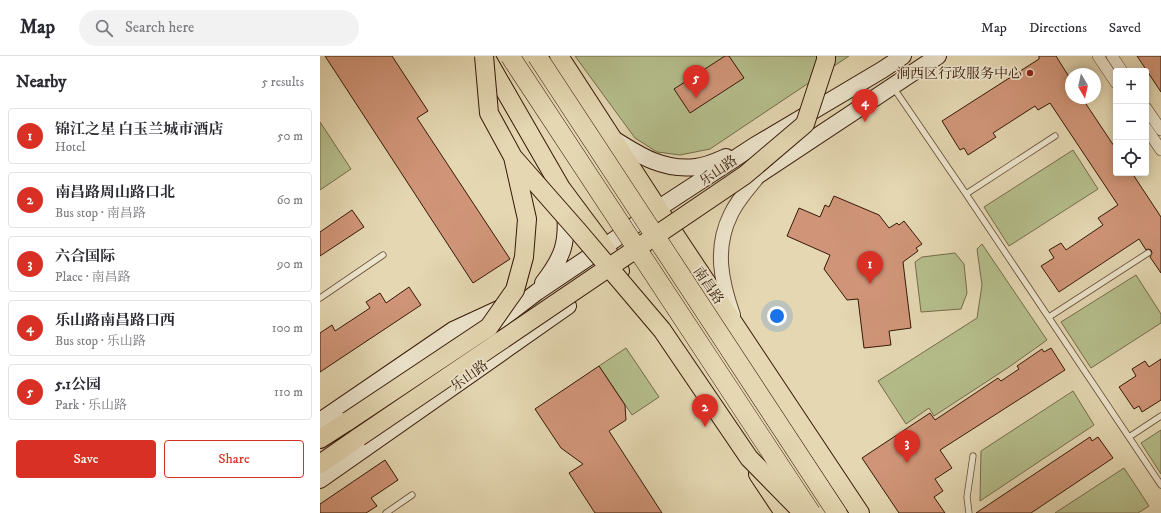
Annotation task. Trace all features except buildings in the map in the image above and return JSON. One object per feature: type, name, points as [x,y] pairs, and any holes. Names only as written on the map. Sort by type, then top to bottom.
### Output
[{"type":"highway","points":[[510,56],[811,513]]},
{"type":"highway","name":"南昌路","points":[[537,56],[837,513]]},
{"type":"main road","name":"南昌路","points":[[559,56],[659,208],[673,232],[856,506]]},
{"type":"main road","points":[[320,464],[745,175],[805,124],[826,56]]},
{"type":"main road","name":"乐山路","points":[[320,445],[464,348],[537,292],[659,208],[754,146],[876,74],[903,56]]},
{"type":"main road","name":"乐山路","points":[[320,480],[673,232],[938,56]]},
{"type":"main road","points":[[488,59],[489,113],[513,157],[662,330],[749,458],[803,513],[805,507],[809,503],[824,496],[833,495],[856,506]]},
{"type":"main road","points":[[488,59],[561,188],[604,247],[784,513]]},
{"type":"main road","points":[[612,138],[640,155],[675,167],[697,167],[754,146]]},
{"type":"main road","points":[[320,440],[489,326],[515,290],[524,257],[527,219],[513,157]]},
{"type":"main road","points":[[537,292],[554,269],[563,251],[566,231],[565,211],[561,188]]},
{"type":"main road","name":"乐山路","points":[[320,457],[564,296],[619,270]]},
{"type":"main road","name":"乐山路","points":[[320,421],[453,330],[537,292]]},
{"type":"street","points":[[1098,56],[1113,78]]},
{"type":"street","points":[[1112,56],[1120,68]]},
{"type":"street","points":[[1149,116],[1161,150]]},
{"type":"street","points":[[738,328],[723,282],[720,260],[723,235],[730,214],[759,175]]},
{"type":"lane","points":[[893,86],[1161,485]]},
{"type":"lane","points":[[966,194],[1055,136]]},
{"type":"lane","points":[[1049,317],[1148,253]]},
{"type":"lane","points":[[320,298],[383,255]]},
{"type":"lane","points":[[1129,437],[1161,416]]},
{"type":"lane","points":[[968,513],[967,498],[973,456]]},
{"type":"lane","points":[[386,513],[412,495]]},
{"type":"green space","points":[[575,56],[849,56],[710,149],[680,155],[657,152],[635,138]]},
{"type":"green space","points":[[320,122],[351,169],[320,190]]},
{"type":"green space","points":[[1073,150],[1098,189],[1009,246],[984,207]]},
{"type":"green space","points":[[982,244],[1047,340],[934,416],[929,408],[906,424],[878,381],[977,318],[982,285],[977,249]]},
{"type":"green space","points":[[955,253],[964,264],[967,293],[961,309],[921,312],[915,262],[922,257]]},
{"type":"green space","points":[[1136,275],[1161,314],[1161,323],[1091,368],[1061,322]]},
{"type":"green space","points":[[626,348],[659,397],[632,415],[599,366]]},
{"type":"green space","points":[[1073,391],[1094,425],[980,501],[981,451]]},
{"type":"green space","points":[[1161,430],[1161,474],[1141,443]]},
{"type":"green space","points":[[1124,468],[1149,506],[1138,513],[1055,513]]},
{"type":"place","name":"涧西区行政服务中心","points":[[1030,73]]},
{"type":"place","name":"5.1公园","points":[[696,98]]},
{"type":"place","name":"乐山路南昌路口西","points":[[865,122]]},
{"type":"place","name":"锦江之星 白玉兰城市酒店","points":[[870,284]]},
{"type":"place","name":"南昌路周山路口北","points":[[705,427]]},
{"type":"place","name":"六合国际","points":[[907,463]]}]
